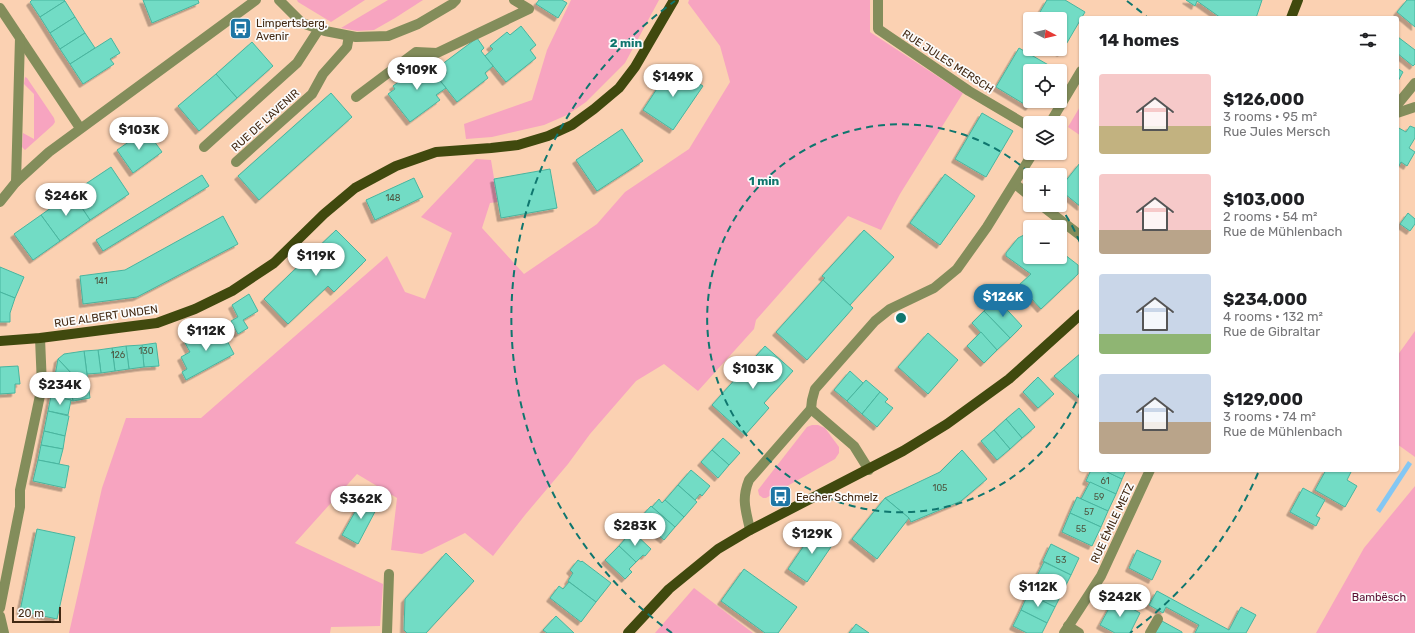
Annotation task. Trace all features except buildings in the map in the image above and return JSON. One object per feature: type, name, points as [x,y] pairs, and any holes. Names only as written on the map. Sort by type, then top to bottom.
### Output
[{"type":"main road","name":"RUE ALBERT UNDEN","points":[[0,341],[40,338],[157,323],[195,309],[232,291],[274,263],[324,214],[355,188],[396,166],[436,152],[491,148],[518,144],[548,136],[572,124],[594,109],[618,88],[636,67],[674,0]]},
{"type":"main road","points":[[1292,16],[1298,0]]},
{"type":"main road","points":[[628,633],[669,589],[718,549],[750,530],[869,470],[947,424],[1009,379],[1079,316]]},
{"type":"street","points":[[0,202],[16,182],[80,128],[256,0]]},
{"type":"street","points":[[280,0],[302,23],[319,29],[356,37],[388,36],[418,24],[452,4],[456,0]]},
{"type":"street","points":[[356,97],[416,52],[437,52],[528,9],[514,0]]},
{"type":"street","name":"RUE JULES MERSCH","points":[[878,0],[878,29],[969,91],[1023,123]]},
{"type":"street","points":[[0,8],[80,128]]},
{"type":"street","name":"RUE DE L'AVENIR","points":[[204,147],[297,63],[319,29]]},
{"type":"street","name":"RUE DE L'AVENIR","points":[[236,162],[312,94],[323,74],[347,47],[349,36]]},
{"type":"street","points":[[16,182],[20,38]]},
{"type":"street","points":[[1054,116],[1079,74]]},
{"type":"street","points":[[1399,103],[1415,83]]},
{"type":"street","points":[[1399,112],[1415,107]]},
{"type":"street","points":[[750,530],[744,500],[745,491],[749,480],[811,409],[815,389],[875,321],[890,309],[934,288],[957,269],[987,227],[1029,160]]},
{"type":"street","points":[[1014,184],[1023,191]]},
{"type":"street","points":[[1050,212],[1079,234]]},
{"type":"street","points":[[0,608],[20,507],[20,490],[42,386],[40,338]]},
{"type":"street","points":[[811,409],[854,446],[869,470]]},
{"type":"street","name":"RUE ÉMILE METZ","points":[[1080,633],[1066,630],[1101,576],[1149,472]]},
{"type":"street","points":[[387,633],[389,574]]},
{"type":"street","points":[[0,616],[4,633]]},
{"type":"street","points":[[1150,633],[1158,619]]},
{"type":"green space","points":[[297,0],[365,0],[331,22]]},
{"type":"green space","points":[[388,0],[423,0],[374,30],[357,31],[341,28]]},
{"type":"green space","points":[[571,0],[659,0],[625,63],[586,102],[567,115],[544,125],[492,137],[466,139],[464,124],[532,100],[547,50]]},
{"type":"green space","points":[[689,0],[870,0],[870,32],[963,93],[900,194],[881,230],[848,216],[756,320],[754,329],[698,391],[664,364],[636,381],[590,434],[568,464],[493,556],[465,533],[422,554],[391,550],[397,498],[357,474],[295,543],[383,584],[380,626],[331,627],[330,633],[69,633],[102,488],[126,418],[201,418],[387,256],[405,292],[425,299],[452,233],[421,217],[476,159],[491,160],[498,202],[490,203],[482,228],[524,274],[597,224],[625,192],[689,149],[730,82],[720,46],[688,3]]},
{"type":"green space","points":[[25,77],[54,118],[55,122],[25,150],[22,147],[23,133],[34,139],[34,94],[24,84]]},
{"type":"green space","points":[[1079,108],[1079,135],[1068,127]]},
{"type":"green space","points":[[1415,331],[1415,457],[1399,445],[1399,353]]},
{"type":"green space","points":[[818,425],[825,428],[839,447],[839,453],[835,459],[766,498],[763,498],[759,495],[758,490],[807,427]]},
{"type":"green space","name":"Bambësch","points":[[1415,486],[1415,633],[1316,633],[1364,548]]},
{"type":"green space","points":[[694,588],[753,633],[655,633]]},
{"type":"water","points":[[1408,461],[1412,464],[1380,513],[1376,510]]},
{"type":"place","name":"Limpertsberg, Avenir","points":[[241,29]]},
{"type":"place","name":"Eecher Schmelz","points":[[780,497]]}]
